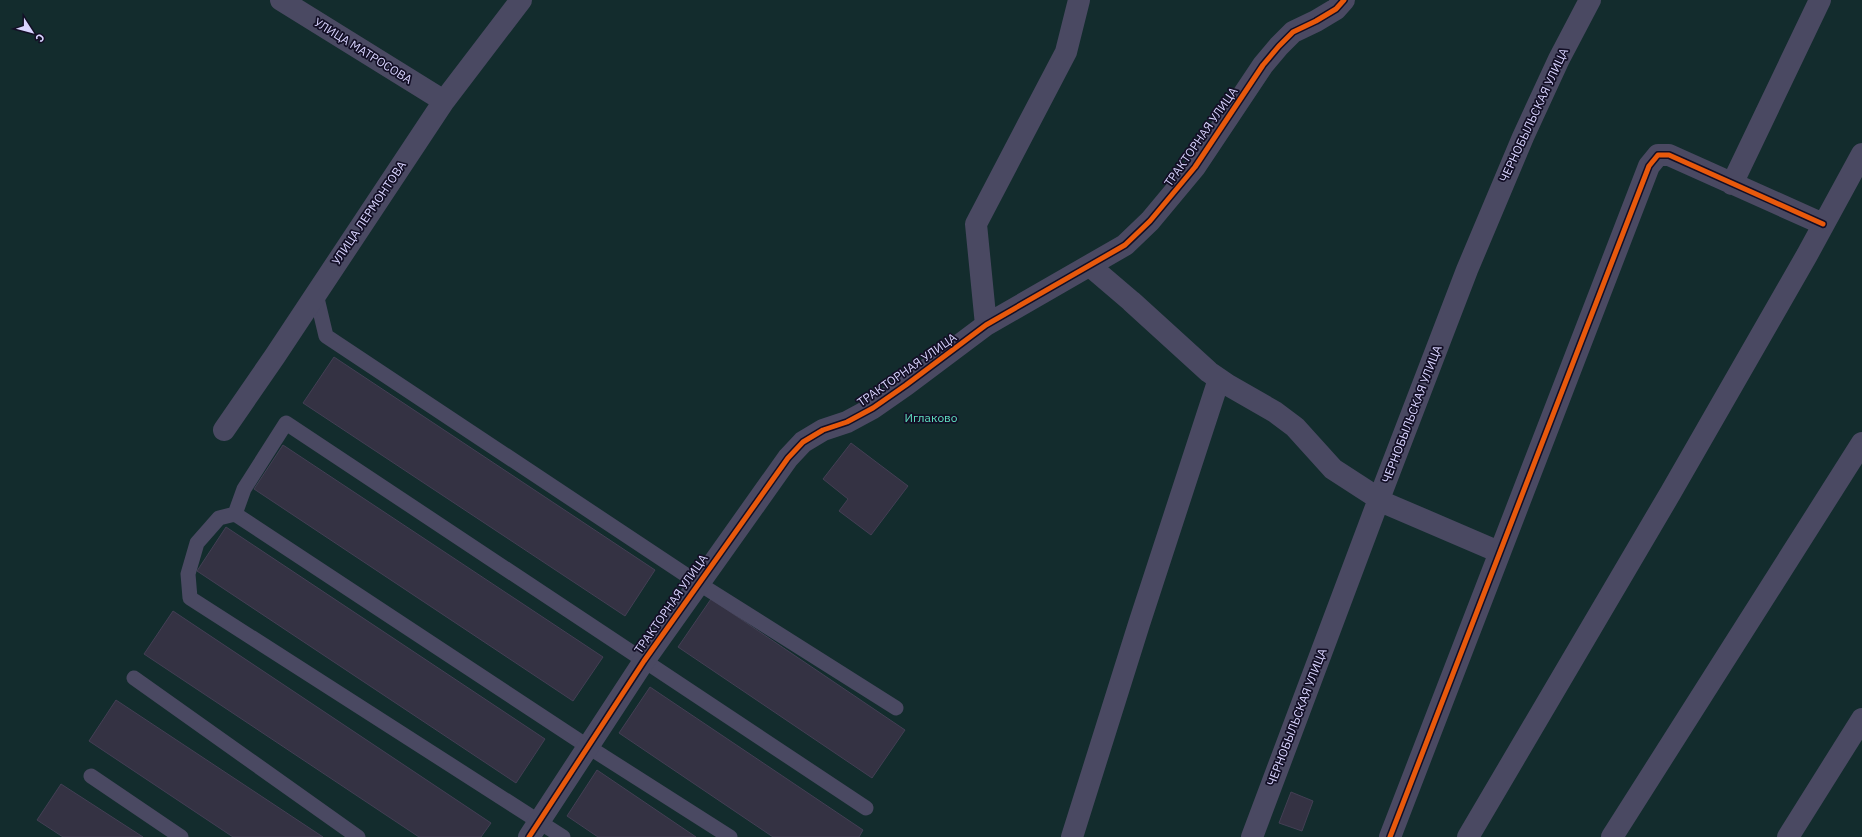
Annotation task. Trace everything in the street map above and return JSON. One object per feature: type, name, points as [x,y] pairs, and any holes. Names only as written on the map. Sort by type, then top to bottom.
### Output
[{"type":"street","name":"УЛИЦА МАТРОСОВА","points":[[281,0],[444,101]]},
{"type":"street","name":"УЛИЦА ЛЕРМОНТОВА","points":[[224,430],[444,101],[521,0]]},
{"type":"street","points":[[986,325],[976,224],[1066,52],[1079,0]]},
{"type":"street","name":"ТРАКТОРНАЯ УЛИЦА","points":[[534,829],[587,746],[698,583],[788,458],[803,442],[823,430],[847,422],[873,408],[906,386],[986,325],[1125,245],[1176,192],[1195,167],[1263,65],[1278,46],[1293,32],[1336,9],[1344,0]]},
{"type":"street","name":"ЧЕРНОБЫЛЬСКАЯ УЛИЦА","points":[[1252,837],[1379,499],[1500,190],[1559,59],[1590,0]]},
{"type":"street","points":[[1732,184],[1820,0]]},
{"type":"street","points":[[1468,837],[1671,492],[1803,262],[1862,154]]},
{"type":"street","points":[[1390,837],[1649,166],[1658,155],[1669,155],[1823,224]]},
{"type":"street","points":[[1090,266],[1209,372],[1275,412],[1294,427],[1333,469],[1379,499],[1499,552]]},
{"type":"street","points":[[1072,837],[1141,616],[1219,379]]},
{"type":"street","points":[[1612,837],[1862,443]]},
{"type":"street","points":[[1788,837],[1862,719]]},
{"type":"lane","points":[[316,294],[326,336],[698,583],[896,708]]},
{"type":"lane","points":[[235,514],[244,489],[286,423],[866,808]]},
{"type":"lane","points":[[563,837],[534,829],[190,598],[188,574],[197,543],[219,518],[235,514],[587,746],[730,837]]},
{"type":"lane","points":[[134,678],[358,837]]},
{"type":"lane","points":[[91,776],[181,837]]},
{"type":"green space","name":"Иглаково","points":[[0,0],[1862,0],[1862,837],[0,837]]},
{"type":"building","points":[[334,357],[655,570],[625,616],[303,403]]},
{"type":"building","points":[[851,443],[908,486],[871,535],[839,511],[848,499],[823,479]]},
{"type":"building","points":[[283,445],[603,657],[573,701],[254,489]]},
{"type":"building","points":[[226,527],[545,739],[516,783],[197,571]]},
{"type":"building","points":[[711,599],[905,730],[872,778],[678,647]]},
{"type":"building","points":[[173,611],[491,823],[481,837],[419,837],[144,654]]},
{"type":"building","points":[[650,687],[863,830],[859,837],[773,837],[619,733]]},
{"type":"building","points":[[116,700],[323,837],[233,837],[89,741]]},
{"type":"building","points":[[597,770],[696,837],[598,837],[567,816]]},
{"type":"building","points":[[61,784],[143,837],[63,837],[37,820]]},
{"type":"building","points":[[1291,792],[1313,801],[1302,831],[1279,823]]},
{"type":"cycle path","points":[[529,837],[644,661],[788,458],[803,442],[823,430],[847,422],[873,408],[986,325],[1125,245],[1150,221],[1195,167],[1263,65],[1279,46],[1293,32],[1336,9],[1344,0]]},
{"type":"cycle path","points":[[1390,837],[1649,166],[1658,155],[1669,155],[1823,224]]}]
